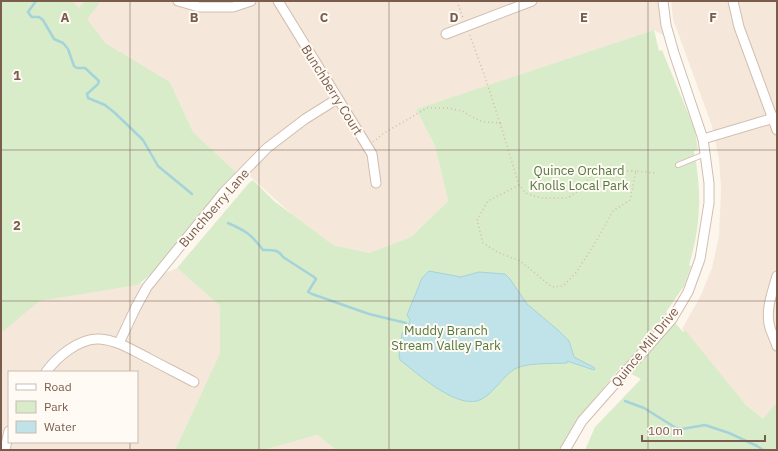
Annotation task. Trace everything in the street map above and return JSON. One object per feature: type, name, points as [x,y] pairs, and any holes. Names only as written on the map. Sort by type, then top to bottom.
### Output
[{"type":"street","points":[[178,1],[199,7],[233,7],[251,1]]},
{"type":"street","name":"Bunchberry Court","points":[[278,1],[372,154],[376,183]]},
{"type":"street","points":[[446,34],[532,1]]},
{"type":"street","name":"Quince Mill Drive","points":[[565,450],[582,422],[672,319],[688,292],[700,259],[710,203],[703,139],[674,53],[666,25],[663,1]]},
{"type":"street","points":[[733,1],[738,27],[775,118],[777,130]]},
{"type":"street","name":"Bunchberry Lane","points":[[119,343],[147,287],[224,192],[267,148],[305,119],[337,98]]},
{"type":"street","points":[[703,139],[775,118]]},
{"type":"street","points":[[777,276],[768,311],[770,327],[777,346]]},
{"type":"street","points":[[47,371],[52,363],[72,348],[88,340],[99,339],[119,343],[194,382]]},
{"type":"street","points":[[4,450],[8,435]]},
{"type":"lane","points":[[678,165],[705,154]]},
{"type":"path","points":[[457,1],[484,74],[519,185],[526,193],[541,198],[568,198],[578,191],[592,176],[605,170],[655,173]]},
{"type":"path","points":[[367,146],[384,133],[426,108],[447,108],[462,111],[484,122],[500,123]]},
{"type":"path","points":[[519,185],[488,201],[477,220],[483,243],[497,252],[520,261],[552,288],[563,286],[575,274],[594,245],[613,211],[630,200],[636,171]]},
{"type":"shaded area","points":[[51,1],[663,1],[670,39],[654,30],[416,109],[435,146],[448,201],[411,237],[369,253],[333,245],[298,220],[251,177],[240,176],[193,132],[170,82],[106,46]]},
{"type":"shaded area","points":[[671,1],[777,1],[777,427],[761,417],[725,387],[701,351],[682,329],[700,297],[712,268],[719,236],[721,189],[719,159],[712,126],[673,19]]},
{"type":"shaded area","points":[[177,268],[220,306],[220,353],[175,450],[1,450],[1,332],[35,301],[138,285]]},
{"type":"shaded area","points":[[317,435],[336,450],[264,450]]},
{"type":"green space","points":[[1,1],[72,1],[79,8],[85,1],[101,1],[87,19],[105,43],[170,82],[193,132],[240,176],[174,254],[138,285],[39,301],[1,333]]},
{"type":"green space","points":[[654,30],[659,51],[662,50],[695,130],[698,150],[694,151],[697,166],[699,209],[696,236],[689,265],[691,266],[684,286],[666,312],[683,332],[685,330],[745,404],[763,419],[777,402],[777,450],[585,450],[595,427],[641,379],[620,368],[577,420],[560,450],[336,450],[317,435],[264,450],[175,450],[220,353],[220,306],[177,268],[249,183],[253,180],[274,201],[333,245],[369,253],[411,237],[448,201],[435,146],[416,109]]},
{"type":"water","points":[[429,271],[461,277],[479,272],[505,274],[527,304],[569,341],[574,357],[595,368],[594,370],[567,361],[567,363],[539,364],[518,367],[482,399],[473,402],[450,396],[427,381],[400,360],[399,356],[402,333],[407,330],[410,320],[407,315],[422,278]]},
{"type":"waterway","points":[[36,1],[28,12],[30,15],[32,17],[39,17],[43,20],[54,39],[63,43],[68,49],[74,66],[77,68],[85,68],[99,81],[98,84],[87,94],[88,98],[105,105],[115,113],[143,140],[158,166],[192,194]]},
{"type":"waterway","points":[[228,223],[248,234],[263,250],[277,251],[283,257],[314,277],[316,279],[308,292],[369,314],[406,323]]},
{"type":"waterway","points":[[625,401],[644,408],[676,428],[682,429],[705,425],[729,433],[763,450]]},
{"type":"park label","name":"Quince Orchard Knolls Local Park","points":[[579,178]]},
{"type":"park label","name":"Muddy Branch Stream Valley Park","points":[[446,338]]}]
